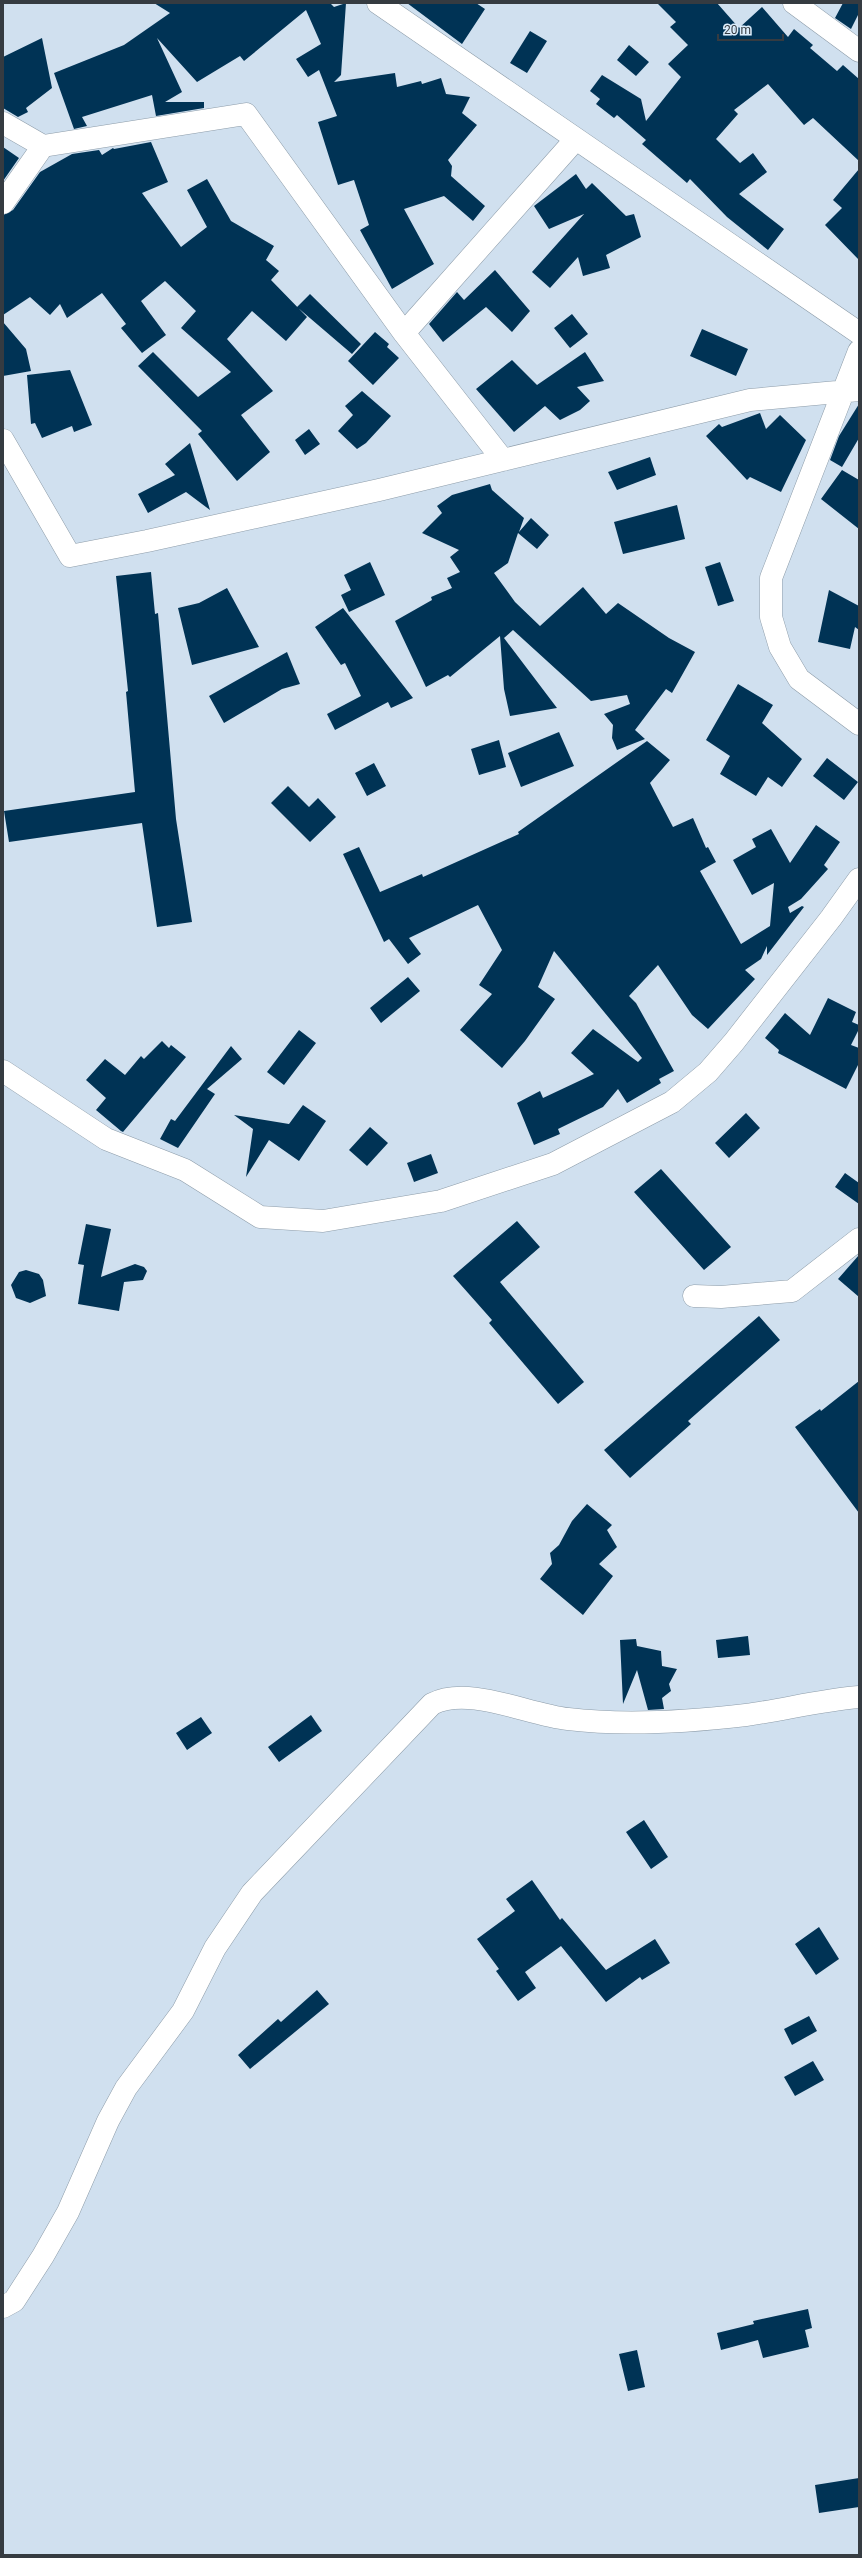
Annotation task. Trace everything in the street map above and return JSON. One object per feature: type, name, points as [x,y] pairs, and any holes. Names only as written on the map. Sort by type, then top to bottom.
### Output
[{"type":"street","points":[[378,3],[859,333]]},
{"type":"street","points":[[794,3],[859,51]]},
{"type":"street","points":[[3,124],[44,146],[246,114],[404,333],[503,460]]},
{"type":"street","points":[[404,333],[576,139]]},
{"type":"street","points":[[3,203],[44,146]]},
{"type":"street","points":[[859,351],[851,391],[771,578],[770,617],[780,647],[799,679],[859,724]]},
{"type":"street","points":[[3,440],[70,556],[170,536],[503,460],[750,400],[851,391]]},
{"type":"street","points":[[3,1072],[106,1139],[185,1170],[260,1217],[322,1221],[441,1201],[553,1164],[672,1102],[708,1072],[734,1042],[832,918],[859,879]]},
{"type":"street","points":[[694,1296],[721,1297],[792,1290],[859,1239]]},
{"type":"street","points":[[3,2307],[14,2301],[43,2256],[68,2212],[108,2121],[126,2088],[183,2012],[215,1948],[252,1893],[432,1704],[444,1698],[467,1698],[567,1719],[651,1723],[745,1715],[859,1697]]},
{"type":"building","points":[[154,3],[330,3],[334,7],[346,3],[341,75],[334,82],[395,73],[397,87],[421,81],[422,84],[441,78],[446,94],[470,97],[462,113],[477,125],[448,160],[452,166],[451,176],[485,206],[473,221],[444,196],[404,209],[434,264],[392,289],[360,230],[369,225],[354,180],[338,185],[318,122],[337,116],[319,70],[308,77],[296,59],[321,44],[306,10],[244,61],[240,56],[197,82],[157,38],[182,92],[165,102],[204,102],[204,108],[156,116],[152,95],[82,117],[87,126],[74,129],[54,73],[124,45],[170,13]]},
{"type":"building","points":[[407,3],[476,3],[485,9],[462,44]]},
{"type":"building","points":[[657,3],[717,3],[739,28],[762,7],[788,37],[794,29],[813,45],[810,48],[837,71],[843,65],[859,79],[859,161],[813,118],[804,125],[768,84],[734,110],[738,114],[716,139],[740,163],[753,153],[767,172],[739,194],[784,229],[768,250],[727,217],[690,179],[687,183],[642,144],[646,140],[617,115],[614,118],[596,104],[600,99],[590,91],[602,75],[641,99],[646,121],[681,77],[668,64],[688,45],[670,27],[676,22]]},
{"type":"building","points":[[843,3],[859,3],[859,13],[851,29],[835,18]]},
{"type":"building","points":[[530,31],[547,41],[527,73],[510,63]]},
{"type":"building","points":[[42,38],[52,88],[26,108],[28,112],[18,117],[3,108],[3,57]]},
{"type":"building","points":[[629,45],[649,62],[636,76],[617,60]]},
{"type":"building","points":[[151,142],[168,182],[142,193],[181,247],[207,227],[187,190],[207,179],[231,221],[274,246],[266,260],[279,271],[271,280],[307,317],[286,341],[252,311],[227,339],[273,391],[241,415],[270,452],[237,481],[198,434],[202,431],[138,366],[153,352],[198,397],[231,372],[181,328],[196,311],[165,281],[141,301],[166,335],[142,353],[121,328],[126,324],[102,293],[67,318],[60,304],[50,315],[30,297],[3,315],[3,215],[13,210],[40,172],[72,154],[99,150],[102,155],[113,148]]},
{"type":"building","points":[[3,147],[19,158],[3,181]]},
{"type":"building","points":[[859,169],[859,260],[825,225],[842,208],[833,200]]},
{"type":"building","points":[[576,174],[586,189],[592,183],[626,216],[634,214],[641,237],[606,255],[610,268],[583,276],[578,257],[550,288],[532,272],[584,214],[549,229],[534,206]]},
{"type":"building","points":[[495,270],[530,311],[512,332],[486,307],[443,342],[429,324],[457,292],[464,300]]},
{"type":"building","points":[[310,294],[361,344],[352,354],[297,307]]},
{"type":"building","points":[[572,314],[588,334],[570,348],[554,328]]},
{"type":"building","points":[[3,322],[26,349],[31,371],[3,376]]},
{"type":"building","points":[[702,329],[748,349],[736,376],[690,356]]},
{"type":"building","points":[[375,332],[389,344],[387,347],[399,358],[373,385],[348,361]]},
{"type":"building","points":[[585,352],[604,381],[577,387],[590,401],[580,410],[560,420],[545,406],[514,432],[476,389],[512,360],[537,385]]},
{"type":"building","points":[[70,370],[92,425],[74,432],[72,426],[42,438],[35,423],[31,424],[27,375]]},
{"type":"building","points":[[362,391],[391,416],[366,443],[357,449],[338,431],[353,415],[345,406]]},
{"type":"building","points":[[859,404],[859,438],[842,467],[830,460],[839,436]]},
{"type":"building","points":[[760,413],[766,429],[780,415],[806,440],[781,492],[750,477],[747,480],[706,436],[719,424],[722,427]]},
{"type":"building","points":[[309,429],[320,444],[305,455],[295,440]]},
{"type":"building","points":[[190,443],[210,510],[186,492],[148,513],[138,494],[175,475],[165,464]]},
{"type":"building","points":[[650,457],[656,475],[617,490],[608,472]]},
{"type":"building","points":[[842,470],[859,480],[859,529],[821,499]]},
{"type":"building","points":[[490,484],[492,490],[524,518],[519,532],[531,518],[549,535],[537,549],[518,533],[508,563],[494,573],[515,602],[540,626],[583,587],[606,614],[618,603],[669,638],[695,652],[672,693],[666,689],[635,730],[645,739],[617,750],[612,738],[613,725],[604,714],[630,704],[627,695],[591,701],[513,630],[504,638],[557,708],[510,716],[504,689],[500,636],[450,677],[448,675],[426,687],[395,621],[432,600],[431,597],[452,588],[447,578],[460,572],[450,557],[459,550],[422,533],[442,513],[437,506],[452,495]]},
{"type":"building","points":[[677,505],[685,539],[623,554],[614,522]]},
{"type":"building","points":[[370,562],[385,595],[349,612],[341,595],[351,590],[344,575]]},
{"type":"building","points":[[720,562],[734,601],[718,606],[705,567]]},
{"type":"building","points":[[151,572],[155,614],[158,613],[176,819],[192,922],[157,927],[142,823],[9,842],[4,811],[135,792],[126,692],[128,691],[116,576]]},
{"type":"building","points":[[227,588],[259,647],[192,665],[178,608],[199,603]]},
{"type":"building","points":[[829,590],[859,606],[859,630],[855,627],[850,649],[818,642]]},
{"type":"building","points":[[343,608],[413,698],[391,708],[388,702],[335,730],[327,714],[361,696],[345,663],[341,665],[315,627]]},
{"type":"building","points":[[287,652],[300,684],[282,689],[224,723],[209,696]]},
{"type":"building","points":[[738,684],[773,705],[762,723],[802,759],[782,787],[768,777],[756,796],[720,774],[730,756],[706,740]]},
{"type":"building","points":[[559,732],[574,766],[521,787],[508,753]]},
{"type":"building","points":[[499,740],[506,767],[479,775],[471,749]]},
{"type":"building","points":[[647,741],[670,760],[650,783],[673,827],[693,818],[706,848],[708,847],[716,862],[700,871],[741,944],[770,926],[774,883],[752,895],[733,860],[756,847],[752,839],[771,829],[790,863],[816,825],[840,842],[824,865],[828,869],[801,899],[788,907],[790,913],[802,906],[804,907],[767,955],[767,946],[761,959],[745,970],[755,979],[708,1029],[692,1015],[658,965],[629,996],[636,1003],[674,1071],[659,1079],[661,1083],[627,1103],[618,1089],[603,1107],[558,1129],[560,1134],[534,1145],[517,1103],[540,1091],[543,1098],[594,1074],[571,1053],[593,1029],[638,1062],[642,1058],[554,951],[538,987],[555,999],[525,1041],[502,1068],[460,1030],[492,994],[479,985],[502,950],[478,905],[409,938],[421,954],[408,964],[389,939],[384,942],[343,854],[359,847],[380,892],[422,874],[423,877],[519,834],[518,832]]},
{"type":"building","points":[[827,758],[858,782],[844,800],[813,776]]},
{"type":"building","points":[[374,763],[386,786],[367,796],[355,773]]},
{"type":"building","points":[[288,786],[309,807],[318,798],[336,817],[310,842],[271,803]]},
{"type":"building","points":[[408,977],[420,991],[381,1023],[370,1008]]},
{"type":"building","points":[[828,998],[856,1012],[852,1022],[859,1025],[859,1029],[851,1045],[859,1048],[859,1063],[846,1089],[778,1053],[779,1050],[765,1038],[785,1013],[810,1035]]},
{"type":"building","points":[[299,1030],[316,1043],[284,1085],[267,1072]]},
{"type":"building","points":[[162,1041],[169,1048],[171,1045],[186,1057],[123,1132],[96,1110],[106,1098],[86,1080],[105,1059],[125,1075],[141,1056],[144,1059]]},
{"type":"building","points":[[231,1046],[242,1059],[207,1089],[215,1094],[178,1148],[160,1139],[171,1119],[175,1121]]},
{"type":"building","points":[[303,1105],[326,1121],[299,1161],[269,1140],[246,1177],[253,1129],[234,1115],[289,1124]]},
{"type":"building","points":[[746,1113],[760,1128],[729,1158],[715,1143]]},
{"type":"building","points":[[370,1127],[388,1143],[367,1166],[349,1150]]},
{"type":"building","points":[[431,1154],[438,1173],[414,1182],[407,1163]]},
{"type":"building","points":[[661,1169],[731,1247],[704,1270],[634,1192]]},
{"type":"building","points":[[845,1173],[859,1183],[859,1204],[835,1187]]},
{"type":"building","points":[[517,1221],[540,1247],[500,1282],[584,1382],[558,1404],[489,1323],[492,1320],[453,1276]]},
{"type":"building","points":[[86,1224],[111,1229],[101,1277],[135,1264],[144,1267],[147,1271],[143,1280],[124,1282],[119,1311],[78,1304],[84,1265],[78,1264]]},
{"type":"building","points":[[859,1255],[859,1297],[838,1279]]},
{"type":"building","points":[[26,1270],[39,1274],[43,1280],[46,1296],[30,1303],[16,1298],[11,1285],[19,1272]]},
{"type":"building","points":[[759,1316],[780,1340],[688,1421],[691,1424],[630,1478],[604,1450]]},
{"type":"building","points":[[859,1381],[859,1513],[795,1427],[820,1409],[821,1411]]},
{"type":"building","points":[[587,1504],[612,1525],[607,1530],[617,1547],[599,1564],[613,1576],[583,1615],[540,1579],[552,1564],[550,1553],[559,1545],[572,1521]]},
{"type":"building","points":[[748,1636],[750,1655],[718,1658],[716,1640]]},
{"type":"building","points":[[636,1639],[637,1646],[661,1651],[662,1666],[677,1669],[669,1684],[671,1691],[662,1698],[664,1709],[648,1710],[637,1670],[623,1704],[620,1640]]},
{"type":"building","points":[[311,1715],[322,1731],[279,1762],[268,1747]]},
{"type":"building","points":[[201,1717],[212,1733],[187,1750],[176,1733]]},
{"type":"building","points":[[644,1820],[668,1857],[651,1869],[626,1832]]},
{"type":"building","points":[[532,1880],[560,1920],[562,1918],[606,1970],[655,1939],[670,1963],[642,1980],[640,1977],[606,2002],[561,1946],[525,1972],[536,1988],[518,2001],[496,1971],[499,1969],[477,1939],[515,1911],[506,1899]]},
{"type":"building","points":[[819,1927],[839,1959],[816,1975],[795,1944]]},
{"type":"building","points":[[317,1990],[329,2004],[250,2069],[238,2055],[278,2019],[281,2022]]},
{"type":"building","points":[[809,2016],[817,2031],[792,2045],[784,2029]]},
{"type":"building","points":[[813,2061],[824,2080],[795,2096],[784,2077]]},
{"type":"building","points":[[808,2309],[812,2328],[805,2330],[809,2347],[763,2358],[758,2340],[721,2350],[717,2333],[754,2324],[753,2321]]},
{"type":"building","points":[[637,2350],[645,2387],[628,2391],[619,2354]]},
{"type":"building","points":[[859,2478],[859,2507],[819,2513],[815,2485]]}]
